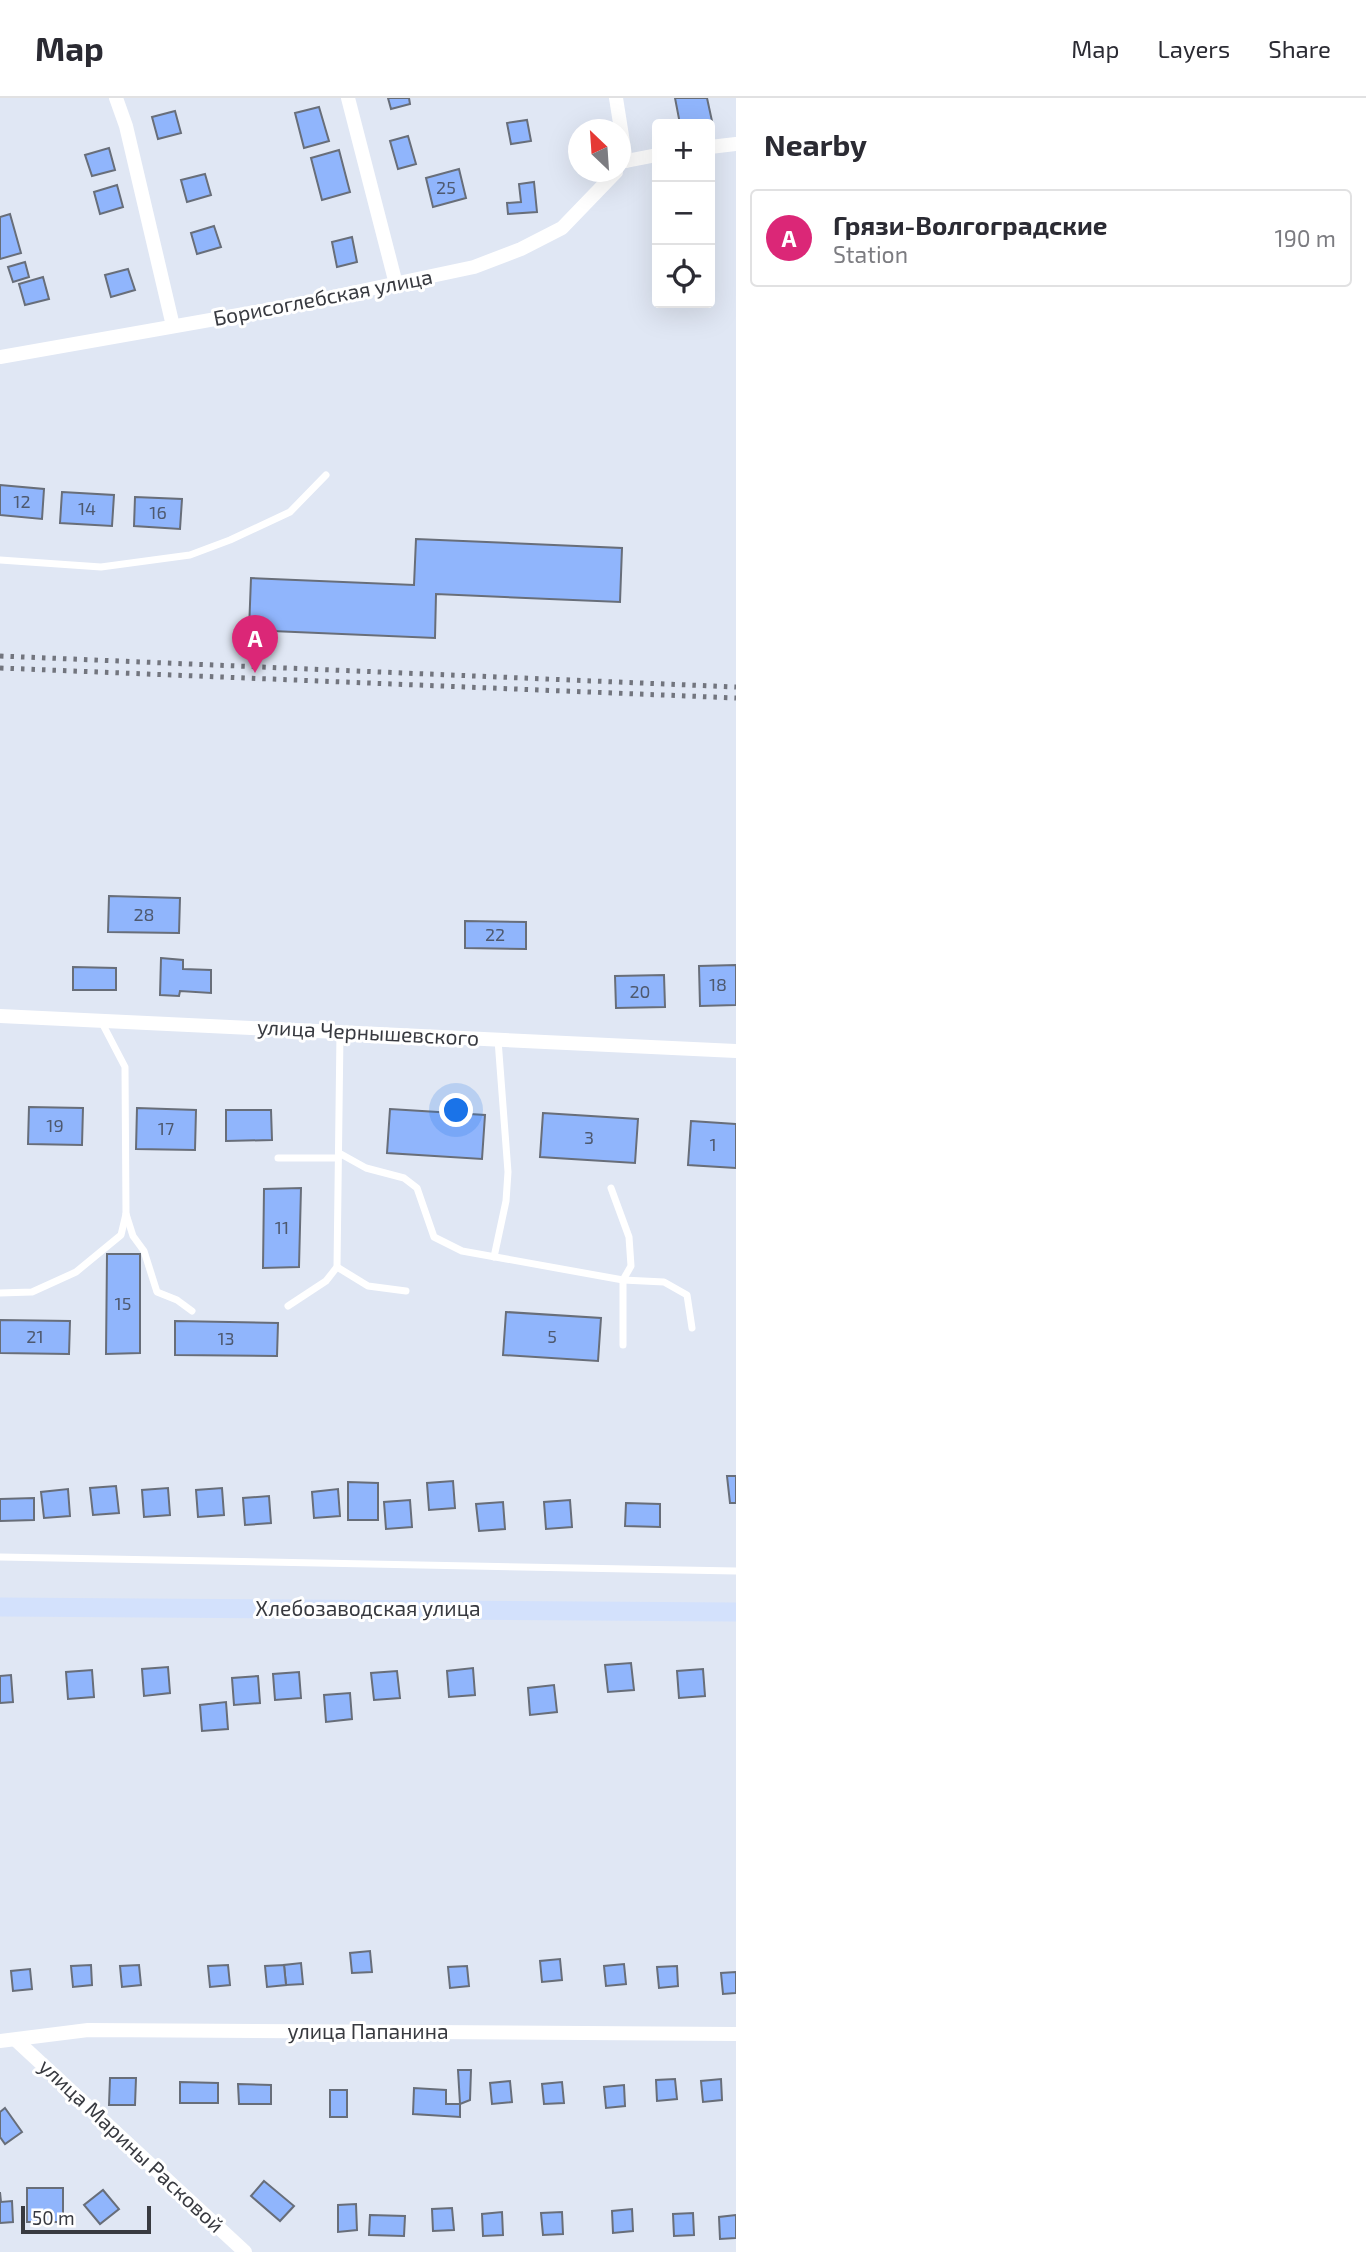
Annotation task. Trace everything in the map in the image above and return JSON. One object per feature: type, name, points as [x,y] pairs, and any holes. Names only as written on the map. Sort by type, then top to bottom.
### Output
[{"type":"street","points":[[116,98],[126,126],[173,326]]},
{"type":"street","points":[[348,98],[396,284]]},
{"type":"street","points":[[616,98],[618,119]]},
{"type":"street","points":[[715,146],[736,144]]},
{"type":"street","points":[[631,163],[652,157]]},
{"type":"street","name":"Борисоглебская улица","points":[[0,357],[396,284],[474,267],[521,249],[562,228],[606,182]]},
{"type":"street","name":"улица Чернышевского","points":[[0,1016],[736,1051]]},
{"type":"street","name":"Хлебозаводская улица","points":[[0,1607],[736,1612]]},
{"type":"street","name":"улица Папанина","points":[[0,2041],[17,2041],[88,2030],[736,2035]]},
{"type":"street","name":"улица Марины Расковой","points":[[17,2041],[246,2252]]},
{"type":"lane","points":[[0,560],[101,567],[190,555],[290,512],[326,475]]},
{"type":"lane","points":[[0,1293],[32,1292],[76,1272],[121,1235],[126,1214],[125,1067],[100,1020]]},
{"type":"lane","points":[[288,1306],[326,1281],[337,1267],[340,1032]]},
{"type":"lane","points":[[494,1257],[506,1201],[508,1172],[498,1040]]},
{"type":"lane","points":[[278,1158],[339,1155],[366,1168],[404,1178],[417,1188],[434,1237],[462,1251],[624,1280],[664,1282],[687,1295],[692,1328]]},
{"type":"lane","points":[[611,1188],[629,1237],[631,1266],[624,1280],[623,1345]]},
{"type":"lane","points":[[126,1214],[133,1236],[144,1251],[157,1292],[177,1300],[192,1311]]},
{"type":"lane","points":[[337,1267],[368,1286],[406,1291]]},
{"type":"lane","points":[[0,1557],[736,1571]]},
{"type":"building","points":[[388,98],[409,98],[410,104],[391,109]]},
{"type":"building","points":[[675,98],[707,98],[712,119],[679,119]]},
{"type":"building","points":[[319,107],[329,141],[304,148],[295,113]]},
{"type":"building","points":[[175,111],[181,133],[158,139],[152,117]]},
{"type":"building","points":[[527,120],[531,141],[511,144],[507,123]]},
{"type":"building","points":[[408,136],[416,164],[398,169],[390,141]]},
{"type":"building","points":[[109,148],[115,170],[92,176],[85,155]]},
{"type":"building","points":[[339,150],[350,192],[322,200],[311,158]]},
{"type":"building","points":[[459,169],[466,198],[433,207],[426,178]]},
{"type":"building","points":[[205,174],[211,195],[187,202],[181,180]]},
{"type":"building","points":[[534,182],[537,212],[508,214],[507,203],[521,202],[519,184]]},
{"type":"building","points":[[117,185],[123,207],[100,214],[94,192]]},
{"type":"building","points":[[10,214],[21,253],[0,259],[0,217]]},
{"type":"building","points":[[214,226],[221,247],[197,254],[191,233]]},
{"type":"building","points":[[352,237],[357,262],[337,267],[332,242]]},
{"type":"building","points":[[25,262],[29,277],[13,282],[8,267]]},
{"type":"building","points":[[128,269],[135,290],[111,297],[105,275]]},
{"type":"building","points":[[43,277],[49,299],[25,305],[19,284]]},
{"type":"building","points":[[0,485],[44,489],[42,519],[0,515]]},
{"type":"building","points":[[62,492],[114,495],[112,526],[60,523]]},
{"type":"building","points":[[135,497],[182,499],[180,529],[134,526]]},
{"type":"building","points":[[416,539],[622,548],[620,602],[436,594],[435,638],[249,630],[251,578],[414,585]]},
{"type":"building","points":[[109,896],[180,898],[179,933],[108,932]]},
{"type":"building","points":[[465,921],[526,922],[526,949],[465,948]]},
{"type":"building","points":[[161,958],[183,960],[183,969],[211,970],[211,993],[180,991],[179,996],[160,995]]},
{"type":"building","points":[[736,965],[736,1005],[700,1006],[699,966]]},
{"type":"building","points":[[73,967],[116,968],[116,990],[73,990]]},
{"type":"building","points":[[664,975],[665,1007],[616,1008],[615,976]]},
{"type":"building","points":[[29,1107],[83,1108],[82,1145],[28,1144]]},
{"type":"building","points":[[137,1108],[196,1110],[195,1150],[136,1149]]},
{"type":"building","points":[[390,1109],[485,1115],[482,1159],[387,1153]]},
{"type":"building","points":[[226,1110],[271,1110],[272,1140],[226,1141]]},
{"type":"building","points":[[543,1113],[638,1119],[635,1163],[540,1157]]},
{"type":"building","points":[[691,1121],[736,1124],[736,1168],[688,1165]]},
{"type":"building","points":[[301,1188],[299,1267],[263,1268],[264,1189]]},
{"type":"building","points":[[107,1254],[140,1254],[140,1353],[106,1354]]},
{"type":"building","points":[[506,1312],[601,1318],[598,1361],[503,1355]]},
{"type":"building","points":[[0,1320],[70,1321],[69,1354],[0,1353]]},
{"type":"building","points":[[175,1321],[278,1323],[277,1356],[175,1355]]},
{"type":"building","points":[[727,1476],[736,1476],[736,1503],[730,1503]]},
{"type":"building","points":[[453,1481],[455,1508],[429,1510],[427,1483]]},
{"type":"building","points":[[348,1482],[378,1483],[378,1520],[348,1520]]},
{"type":"building","points":[[116,1486],[119,1513],[93,1515],[90,1488]]},
{"type":"building","points":[[168,1488],[170,1515],[144,1517],[142,1490]]},
{"type":"building","points":[[222,1488],[224,1515],[198,1517],[196,1490]]},
{"type":"building","points":[[68,1489],[70,1516],[44,1518],[41,1492]]},
{"type":"building","points":[[338,1489],[340,1516],[314,1518],[312,1492]]},
{"type":"building","points":[[269,1496],[271,1523],[245,1525],[243,1498]]},
{"type":"building","points":[[34,1498],[34,1520],[0,1521],[0,1499]]},
{"type":"building","points":[[410,1500],[412,1527],[386,1529],[384,1502]]},
{"type":"building","points":[[570,1500],[572,1527],[546,1529],[544,1502]]},
{"type":"building","points":[[503,1502],[505,1529],[479,1531],[476,1504]]},
{"type":"building","points":[[626,1503],[660,1504],[660,1527],[625,1526]]},
{"type":"building","points":[[631,1663],[634,1690],[608,1692],[605,1665]]},
{"type":"building","points":[[168,1667],[170,1693],[144,1696],[142,1669]]},
{"type":"building","points":[[473,1668],[475,1695],[449,1697],[447,1671]]},
{"type":"building","points":[[703,1669],[705,1696],[679,1698],[677,1671]]},
{"type":"building","points":[[92,1670],[94,1697],[68,1699],[66,1672]]},
{"type":"building","points":[[397,1671],[400,1698],[374,1700],[371,1673]]},
{"type":"building","points":[[299,1672],[301,1698],[275,1700],[273,1674]]},
{"type":"building","points":[[11,1675],[13,1702],[0,1703],[0,1676]]},
{"type":"building","points":[[258,1676],[260,1703],[234,1705],[232,1678]]},
{"type":"building","points":[[554,1685],[557,1712],[530,1715],[528,1688]]},
{"type":"building","points":[[350,1693],[352,1719],[326,1722],[324,1695]]},
{"type":"building","points":[[226,1702],[228,1729],[202,1731],[200,1705]]},
{"type":"building","points":[[370,1951],[372,1972],[352,1973],[350,1953]]},
{"type":"building","points":[[560,1959],[562,1980],[542,1982],[540,1961]]},
{"type":"building","points":[[301,1963],[303,1984],[286,1985],[284,1965]]},
{"type":"building","points":[[624,1964],[626,1984],[606,1986],[604,1966]]},
{"type":"building","points":[[91,1965],[92,1985],[73,1987],[71,1966]]},
{"type":"building","points":[[139,1965],[141,1985],[122,1987],[120,1966]]},
{"type":"building","points":[[228,1965],[230,1985],[210,1987],[208,1966]]},
{"type":"building","points":[[284,1965],[286,1985],[267,1987],[265,1966]]},
{"type":"building","points":[[467,1966],[469,1986],[450,1988],[448,1967]]},
{"type":"building","points":[[677,1966],[678,1986],[659,1988],[657,1967]]},
{"type":"building","points":[[30,1969],[32,1989],[13,1991],[11,1971]]},
{"type":"building","points":[[736,1972],[736,1993],[723,1994],[721,1973]]},
{"type":"building","points":[[458,2070],[471,2070],[470,2100],[460,2104]]},
{"type":"building","points":[[110,2078],[136,2078],[135,2105],[109,2105]]},
{"type":"building","points":[[675,2079],[677,2099],[657,2101],[656,2080]]},
{"type":"building","points":[[721,2079],[722,2100],[703,2102],[701,2081]]},
{"type":"building","points":[[510,2081],[512,2102],[492,2104],[490,2083]]},
{"type":"building","points":[[180,2082],[218,2083],[218,2103],[180,2103]]},
{"type":"building","points":[[562,2082],[564,2103],[544,2104],[542,2084]]},
{"type":"building","points":[[238,2084],[271,2085],[271,2104],[239,2104]]},
{"type":"building","points":[[624,2085],[625,2106],[606,2108],[604,2087]]},
{"type":"building","points":[[414,2088],[446,2090],[446,2104],[460,2104],[460,2117],[413,2114]]},
{"type":"building","points":[[330,2090],[347,2090],[347,2117],[330,2117]]},
{"type":"building","points":[[5,2108],[22,2132],[5,2144],[0,2137],[0,2112]]},
{"type":"building","points":[[264,2181],[294,2206],[280,2221],[251,2196]]},
{"type":"building","points":[[27,2188],[63,2188],[63,2222],[27,2222]]},
{"type":"building","points":[[103,2190],[119,2209],[100,2224],[84,2205]]},
{"type":"building","points":[[0,2192],[1,2202],[12,2201],[13,2222],[0,2223]]},
{"type":"building","points":[[356,2204],[357,2230],[338,2232],[338,2205]]},
{"type":"building","points":[[452,2208],[454,2230],[433,2231],[432,2209]]},
{"type":"building","points":[[632,2209],[633,2231],[613,2233],[612,2211]]},
{"type":"building","points":[[502,2212],[503,2235],[483,2236],[482,2214]]},
{"type":"building","points":[[562,2212],[563,2234],[543,2235],[541,2213]]},
{"type":"building","points":[[693,2213],[694,2235],[674,2236],[673,2214]]},
{"type":"building","points":[[370,2215],[405,2216],[404,2236],[369,2235]]},
{"type":"building","points":[[736,2215],[736,2238],[720,2239],[719,2217]]},
{"type":"railway","points":[[0,656],[736,687]]},
{"type":"railway","points":[[0,668],[736,698]]},
{"type":"place","name":"Грязи-Волгоградские","points":[[255,673]]}]
